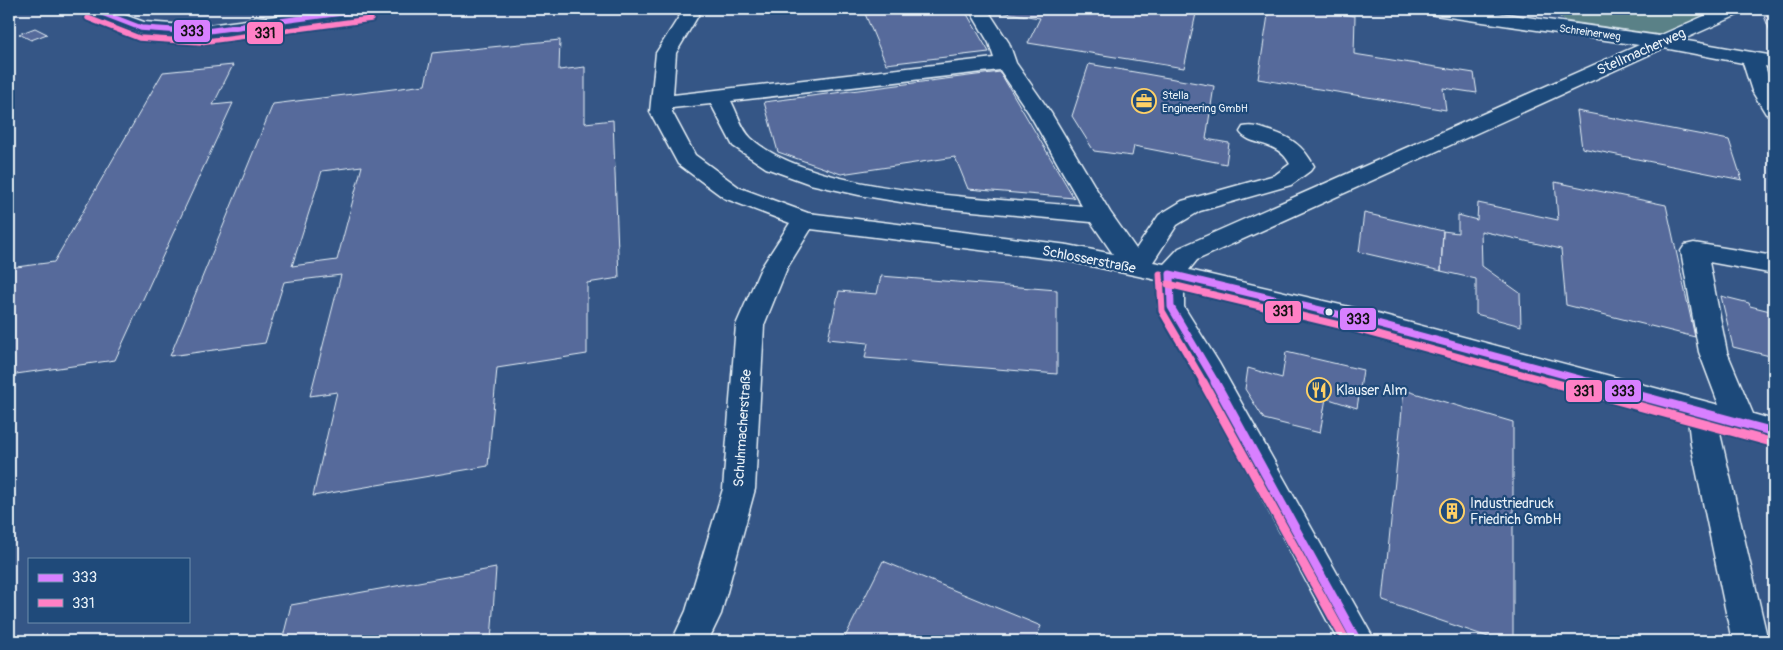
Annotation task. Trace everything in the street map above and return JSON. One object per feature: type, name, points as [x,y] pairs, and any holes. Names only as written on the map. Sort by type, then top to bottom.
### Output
[{"type":"street","points":[[92,9],[141,28],[200,32],[259,17],[370,9]]},
{"type":"street","name":"Schlosserstraße","points":[[693,9],[666,53],[661,112],[686,159],[732,192],[804,220],[1068,253],[1170,274],[1358,319],[1774,432]]},
{"type":"street","points":[[978,9],[999,43],[1006,63],[1040,113],[1099,215],[1136,268],[1168,220],[1191,206],[1283,180],[1302,166],[1298,155],[1282,142],[1251,132]]},
{"type":"street","points":[[991,9],[995,16],[1010,30]]},
{"type":"street","name":"Schreinerweg","points":[[1435,9],[1661,42],[1774,62]]},
{"type":"street","points":[[1520,9],[1533,23]]},
{"type":"street","name":"Stellmacherweg","points":[[1170,274],[1188,254],[1735,9]]},
{"type":"street","points":[[1752,58],[1762,91],[1774,110]]},
{"type":"street","points":[[662,103],[1006,63]]},
{"type":"street","points":[[718,97],[741,141],[774,163],[818,179],[930,200],[1099,215]]},
{"type":"street","name":"Schuhmacherstraße","points":[[690,641],[703,614],[739,489],[750,325],[774,268],[804,220]]},
{"type":"street","points":[[1741,423],[1713,352],[1694,251],[1774,265]]},
{"type":"street","points":[[1170,274],[1171,307],[1214,380],[1357,641]]},
{"type":"street","points":[[1702,413],[1706,444],[1750,641]]},
{"type":"shaded area","points":[[9,9],[1548,9],[1587,37],[1645,44],[1729,9],[1774,9],[1774,641],[9,641]]},
{"type":"green space","points":[[1548,9],[1720,9],[1661,35],[1566,21]]},
{"type":"building","points":[[863,9],[964,9],[989,52],[886,64]]},
{"type":"building","points":[[1003,9],[1197,9],[1184,68],[1028,43],[1040,18],[1001,12]]},
{"type":"building","points":[[1269,9],[1303,9],[1355,16],[1354,54],[1474,73],[1477,93],[1443,88],[1446,110],[1258,79]]},
{"type":"building","points":[[1764,16],[1774,18],[1774,41]]},
{"type":"building","points":[[35,28],[47,34],[31,40],[19,34]]},
{"type":"building","points":[[560,40],[559,70],[585,67],[585,123],[613,120],[619,278],[587,283],[587,354],[497,368],[488,466],[313,496],[337,392],[310,396],[341,275],[284,282],[265,343],[170,356],[273,104],[425,85],[432,53]],"holes":[[[362,166],[337,260],[292,266],[322,171]]]},
{"type":"building","name":"Stella Engineering GmbH","points":[[1089,64],[1214,86],[1206,139],[1229,143],[1226,164],[1134,146],[1132,156],[1094,151],[1072,116]]},
{"type":"building","points":[[233,65],[213,105],[233,103],[115,360],[9,375],[9,268],[54,262],[163,72]]},
{"type":"building","points":[[1000,72],[1074,198],[968,189],[955,157],[841,174],[778,152],[764,102]]},
{"type":"building","points":[[1577,111],[1729,140],[1742,180],[1582,148]]},
{"type":"building","points":[[1555,182],[1666,205],[1695,337],[1566,305],[1561,249],[1481,231],[1482,266],[1520,293],[1521,326],[1476,314],[1476,279],[1441,271],[1443,231],[1458,233],[1458,215],[1477,220],[1478,203],[1558,220]]},
{"type":"building","points":[[1364,213],[1443,231],[1441,271],[1359,252]]},
{"type":"building","points":[[881,276],[1057,290],[1057,374],[865,358],[868,343],[828,339],[839,291],[877,294]]},
{"type":"building","points":[[1721,296],[1774,312],[1774,357],[1733,347]]},
{"type":"building","points":[[1286,352],[1363,370],[1357,408],[1326,398],[1320,433],[1264,419],[1245,389],[1248,368],[1282,378]]},
{"type":"building","name":"Industriedruck Friedrich GmbH","points":[[1404,390],[1513,422],[1513,641],[1500,641],[1383,601]]},
{"type":"building","points":[[883,561],[1041,626],[1035,641],[843,641]]},
{"type":"building","points":[[496,568],[491,641],[282,641],[291,605]]},
{"type":"transit line","name":"333","points":[[92,9],[141,28],[200,32],[370,9]]},
{"type":"transit line","name":"331","points":[[88,18],[139,38],[200,42],[371,19]]},
{"type":"transit line","name":"331","points":[[1160,274],[1162,311],[1200,376],[1346,641]]},
{"type":"transit line","name":"333","points":[[1170,274],[1358,319],[1774,432]]},
{"type":"transit line","name":"333","points":[[1170,274],[1171,307],[1209,371],[1357,641]]},
{"type":"transit line","name":"331","points":[[1168,284],[1356,329],[1771,442]]},
{"type":"place","name":"Stella Engineering GmbH","points":[[1144,101]]},
{"type":"place","name":"Klauser Alm","points":[[1319,390]]},
{"type":"place","name":"Industriedruck Friedrich GmbH","points":[[1452,511]]}]
